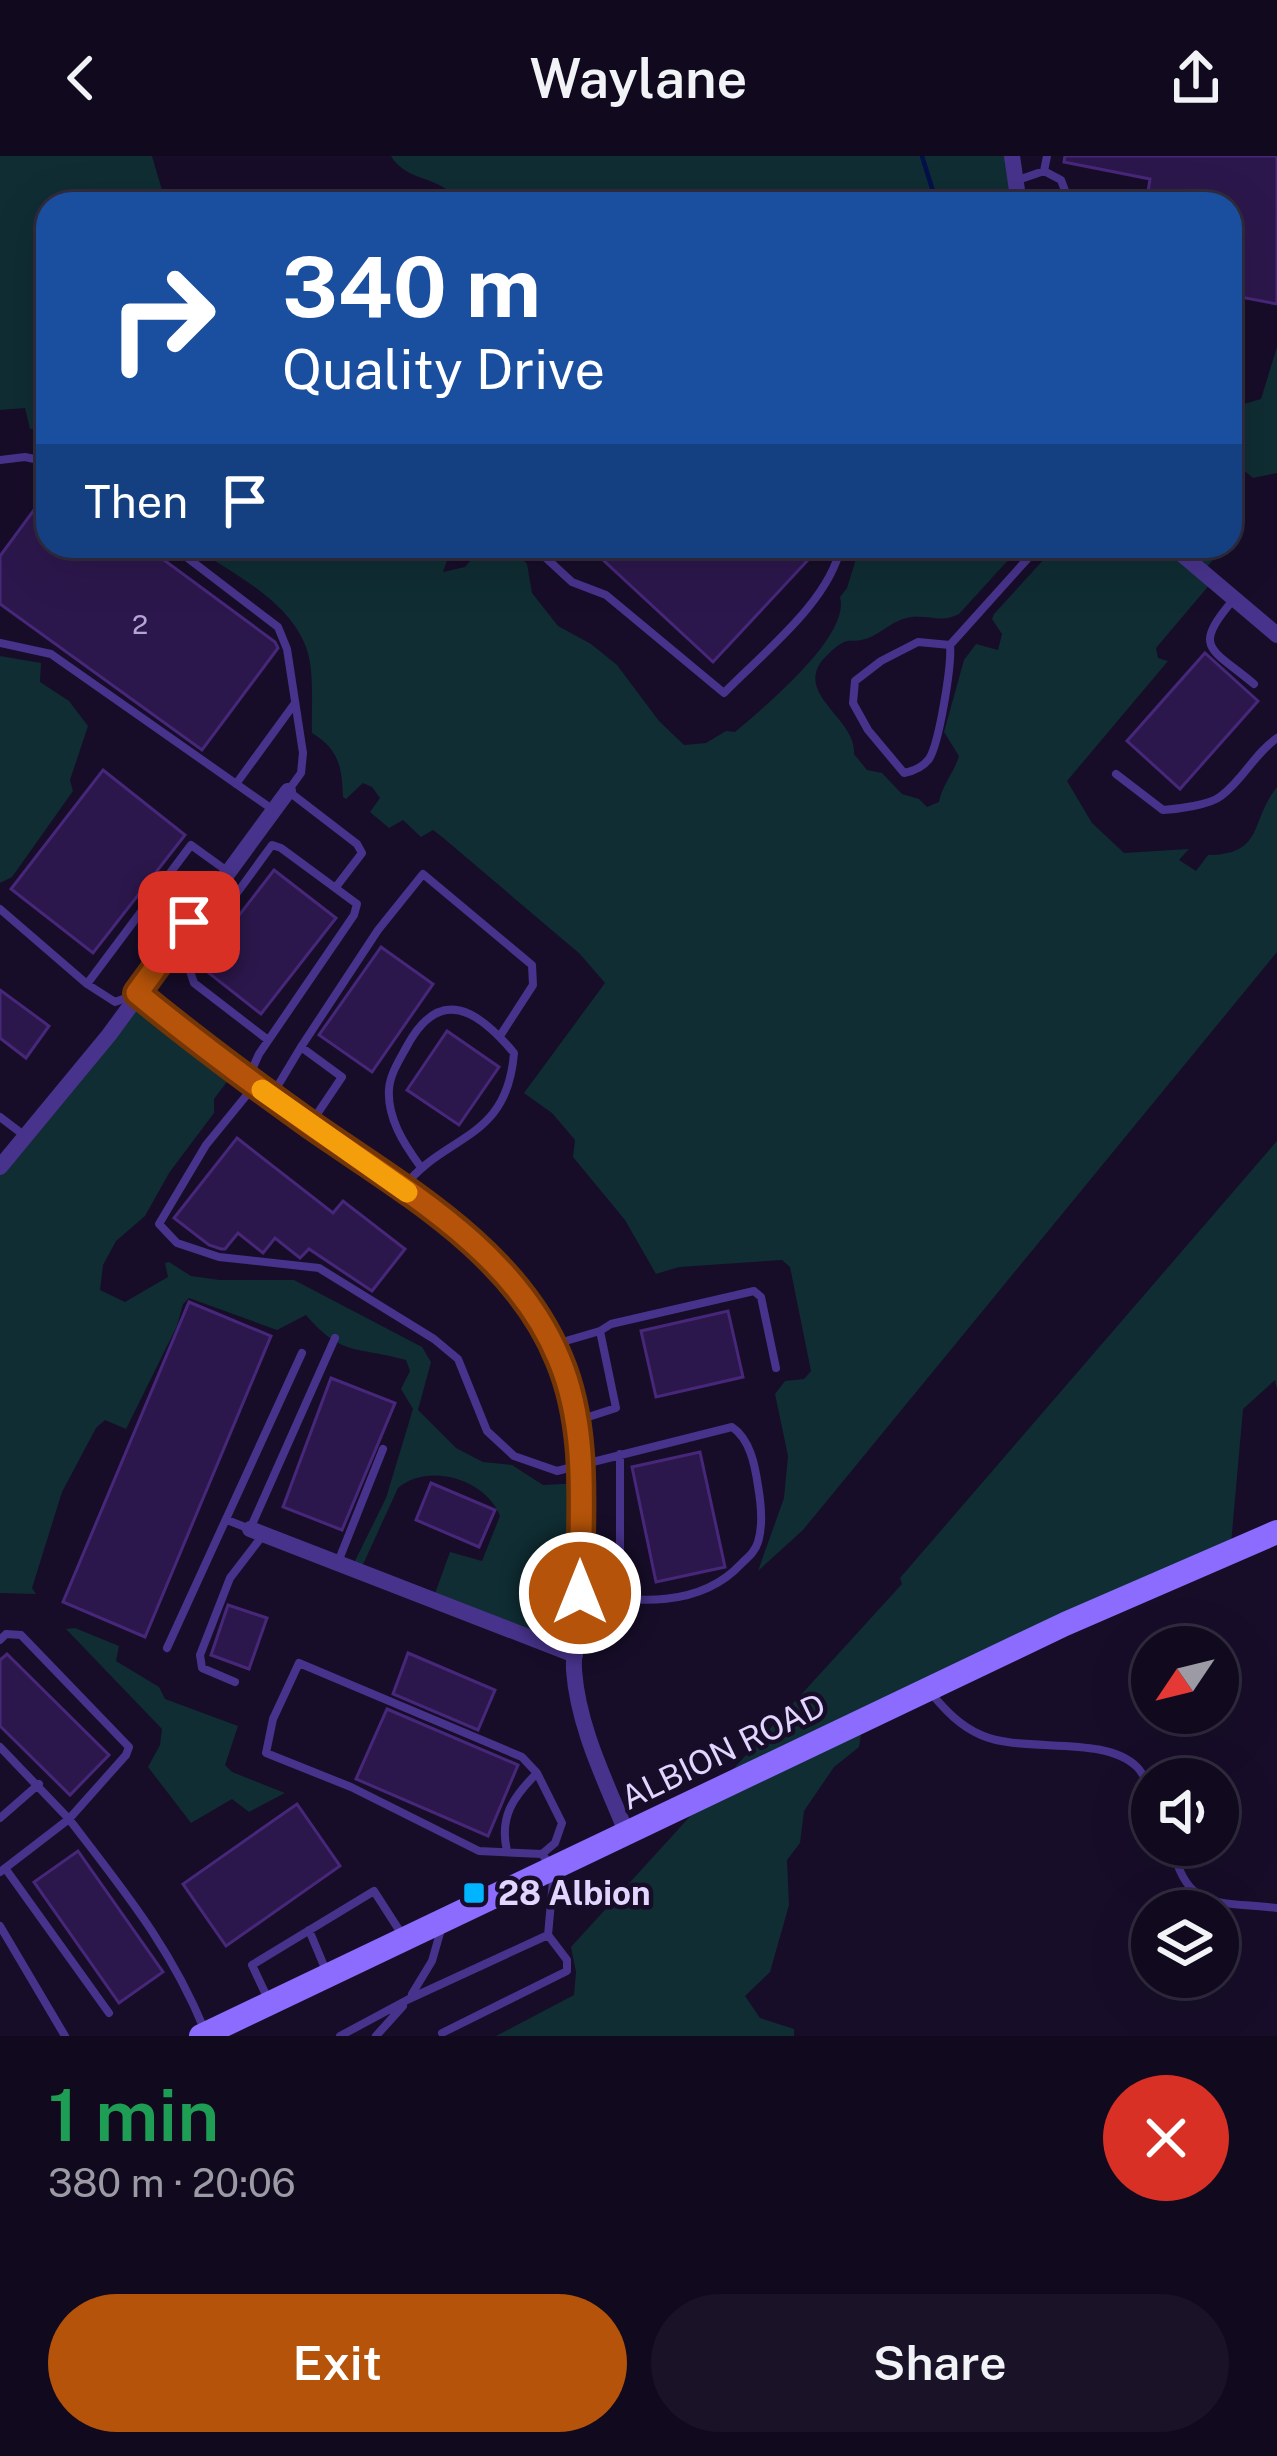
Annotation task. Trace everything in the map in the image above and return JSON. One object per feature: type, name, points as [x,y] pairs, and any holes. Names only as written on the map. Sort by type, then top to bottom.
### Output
[{"type":"main road","name":"ALBION ROAD","points":[[204,2035],[442,1922],[548,1862],[627,1834],[1065,1624],[1277,1532]]},
{"type":"street","points":[[1012,156],[1016,192]]},
{"type":"street","points":[[1186,558],[1277,635]]},
{"type":"street","points":[[0,1168],[288,791]]},
{"type":"street","points":[[137,993],[491,1258],[534,1311],[560,1360],[576,1420],[581,1465],[575,1655],[584,1726],[627,1834]]},
{"type":"street","points":[[257,1531],[575,1655]]},
{"type":"lane","points":[[1044,171],[1047,156]]},
{"type":"lane","points":[[1015,181],[1044,171],[1061,180],[1066,192]]},
{"type":"lane","points":[[0,460],[36,459]]},
{"type":"lane","points":[[188,558],[278,627],[287,649],[303,753],[301,773],[288,791],[357,844],[362,853],[336,887]]},
{"type":"lane","points":[[546,558],[572,582],[606,595],[724,693],[823,590],[838,558]]},
{"type":"lane","points":[[950,645],[918,642],[855,681],[853,703],[868,730],[904,773],[917,770],[931,756],[952,665],[950,645],[1028,558]]},
{"type":"lane","points":[[1233,599],[1209,628],[1208,637],[1213,649],[1253,684]]},
{"type":"lane","points":[[0,643],[51,654],[274,811]]},
{"type":"lane","points":[[236,784],[297,701]]},
{"type":"lane","points":[[1116,774],[1163,811],[1172,810],[1219,799],[1250,761],[1277,738]]},
{"type":"lane","points":[[87,984],[191,845],[228,872]]},
{"type":"lane","points":[[268,1040],[194,982],[189,968],[272,845],[357,904],[268,1040],[251,1082],[177,1187],[159,1224],[177,1243],[219,1257],[319,1268],[458,1359],[487,1431],[514,1456],[557,1471],[733,1427],[748,1443],[758,1485],[760,1531],[757,1548],[728,1578],[690,1596],[665,1599],[580,1593]]},
{"type":"lane","points":[[272,1097],[378,930],[423,874],[532,964],[532,985],[500,1036]]},
{"type":"lane","points":[[210,895],[226,908]]},
{"type":"lane","points":[[0,909],[87,984],[115,1002],[137,993]]},
{"type":"lane","points":[[402,1189],[420,1166],[474,1133],[500,1104],[512,1081],[514,1053],[468,1012],[443,1008],[430,1016],[412,1038],[388,1088],[396,1128],[420,1166]]},
{"type":"lane","points":[[301,1047],[343,1077],[310,1124]]},
{"type":"lane","points":[[0,1117],[27,1137]]},
{"type":"lane","points":[[552,1345],[611,1324],[754,1291],[761,1297],[776,1368]]},
{"type":"lane","points":[[576,1420],[616,1408],[600,1331]]},
{"type":"lane","points":[[235,1682],[202,1668],[200,1655],[230,1578],[257,1531],[335,1338]]},
{"type":"lane","points":[[167,1648],[302,1353]]},
{"type":"lane","points":[[338,1563],[383,1449]]},
{"type":"lane","points":[[620,1454],[620,1576],[628,1598]]},
{"type":"lane","points":[[227,1520],[257,1531]]},
{"type":"lane","points":[[0,1640],[6,1634],[20,1635],[129,1747],[69,1819],[2,1870],[109,2013]]},
{"type":"lane","points":[[442,2033],[567,1970],[567,1960],[548,1935],[548,1862],[562,1822],[538,1773],[522,1757],[299,1663],[273,1719],[266,1753],[351,1787],[479,1851],[507,1851],[548,1862]]},
{"type":"lane","points":[[928,1690],[960,1723],[982,1736],[1119,1756],[1131,1763]]},
{"type":"lane","points":[[0,1747],[69,1819],[157,1935],[182,1976],[204,2035]]},
{"type":"lane","points":[[507,1851],[502,1829],[507,1815],[522,1788],[538,1773]]},
{"type":"lane","points":[[0,1818],[39,1784]]},
{"type":"lane","points":[[1176,1866],[1187,1889],[1214,1900],[1277,1908]]},
{"type":"lane","points":[[270,2004],[252,1965],[374,1891],[405,1940]]},
{"type":"lane","points":[[376,2036],[409,1999],[432,1961],[442,1922]]},
{"type":"lane","points":[[0,1926],[65,2036]]},
{"type":"lane","points":[[309,1930],[328,1977]]},
{"type":"lane","points":[[340,2036],[548,1935]]},
{"type":"green space","points":[[0,156],[152,156],[162,192],[36,192],[36,429],[30,429],[25,408],[0,410]]},
{"type":"green space","points":[[391,156],[1011,156],[1016,192],[449,192],[402,169]]},
{"type":"green space","points":[[1277,347],[1277,473],[1253,478],[1242,469],[1242,405],[1261,399]]},
{"type":"green space","points":[[210,558],[448,558],[443,572],[465,567],[473,558],[521,558],[527,564],[532,593],[558,626],[617,665],[659,721],[684,745],[735,732],[802,670],[832,631],[856,558],[1010,558],[959,614],[905,618],[868,638],[844,642],[823,660],[816,674],[816,686],[847,730],[854,754],[867,770],[882,773],[902,794],[927,807],[939,802],[959,756],[944,732],[964,660],[976,644],[998,650],[1002,634],[992,619],[994,614],[1045,558],[1215,558],[1202,572],[1211,583],[1156,648],[1158,658],[1168,661],[1067,781],[1092,823],[1124,853],[1189,849],[1179,860],[1196,871],[1208,855],[1239,849],[1247,842],[1277,787],[1277,952],[803,1530],[758,1571],[784,1498],[788,1456],[775,1394],[785,1381],[804,1379],[811,1371],[790,1267],[782,1260],[679,1267],[656,1274],[625,1220],[573,1157],[575,1140],[552,1113],[524,1093],[605,983],[580,954],[433,830],[421,837],[403,820],[389,828],[370,812],[380,798],[363,783],[343,797],[337,760],[312,733],[306,647],[286,615]]},
{"type":"green space","points":[[0,656],[41,663],[40,682],[69,701],[88,726],[70,780],[73,791],[12,877],[0,883]]},
{"type":"green space","points":[[148,1004],[235,1071],[214,1099],[214,1113],[169,1173],[145,1216],[116,1241],[103,1265],[100,1290],[125,1302],[168,1277],[165,1263],[169,1262],[191,1276],[294,1280],[422,1347],[431,1362],[418,1410],[456,1448],[483,1462],[512,1465],[543,1485],[583,1483],[574,1654],[433,1599],[450,1552],[482,1561],[500,1516],[482,1492],[455,1478],[425,1476],[398,1488],[360,1571],[351,1569],[386,1498],[413,1409],[401,1389],[410,1371],[406,1360],[340,1344],[306,1315],[277,1330],[189,1298],[126,1429],[105,1420],[96,1428],[62,1492],[32,1588],[36,1594],[0,1593],[0,1165],[136,1010]]},
{"type":"green space","points":[[1277,1141],[1277,1389],[1275,1380],[1243,1409],[1231,1544],[863,1721],[859,1747],[834,1767],[804,1811],[800,1843],[787,1860],[789,1905],[770,1972],[745,1996],[760,2018],[794,2029],[794,2036],[496,2036],[574,1995],[571,1947],[902,1584],[900,1578]]},
{"type":"green space","points":[[75,1628],[119,1646],[116,1661],[159,1687],[165,1699],[238,1726],[225,1765],[285,1793],[249,1812],[232,1799],[191,1823],[148,1767],[160,1745],[162,1729],[66,1629]]},
{"type":"building","points":[[1065,156],[1277,156],[1277,304],[1242,297],[1242,192],[1148,192],[1150,179],[1064,162]]},
{"type":"building","points":[[36,507],[36,558],[161,558],[278,648],[202,750],[0,604],[0,556]]},
{"type":"building","points":[[601,558],[810,558],[713,662]]},
{"type":"building","points":[[1205,653],[1258,701],[1180,789],[1127,741]]},
{"type":"building","points":[[103,770],[185,835],[93,953],[11,889]]},
{"type":"building","points":[[274,870],[336,918],[261,1014],[200,966]]},
{"type":"building","points":[[381,947],[433,984],[372,1072],[319,1035]]},
{"type":"building","points":[[0,990],[49,1026],[26,1058],[0,1038]]},
{"type":"building","points":[[447,1031],[499,1067],[459,1125],[407,1090]]},
{"type":"building","points":[[237,1138],[333,1213],[343,1201],[405,1249],[372,1291],[309,1249],[300,1258],[275,1238],[263,1253],[238,1233],[221,1249],[174,1218]]},
{"type":"building","points":[[189,1302],[271,1336],[145,1637],[63,1602]]},
{"type":"building","points":[[728,1311],[743,1377],[656,1397],[641,1331]]},
{"type":"building","points":[[331,1378],[395,1403],[342,1530],[283,1507]]},
{"type":"building","points":[[700,1452],[725,1567],[656,1582],[632,1467]]},
{"type":"building","points":[[431,1483],[495,1510],[479,1547],[416,1520]]},
{"type":"building","points":[[228,1605],[267,1618],[249,1669],[211,1655]]},
{"type":"building","points":[[408,1653],[495,1690],[478,1730],[393,1694]]},
{"type":"building","points":[[7,1654],[109,1755],[70,1795],[0,1726],[0,1660]]},
{"type":"building","points":[[387,1709],[518,1765],[488,1836],[356,1779]]},
{"type":"building","points":[[297,1804],[340,1866],[226,1946],[183,1884]]},
{"type":"building","points":[[78,1851],[163,1972],[119,2003],[34,1882]]},
{"type":"waterway","points":[[922,156],[933,192]]},
{"type":"slow traffic","points":[[262,1090],[407,1192]]},
{"type":"place","name":"28 Albion","points":[[474,1893]]},
{"type":"route","points":[[189,922],[137,993],[214,1056],[413,1196],[491,1258],[534,1311],[560,1360],[577,1424],[580,1593]]}]
